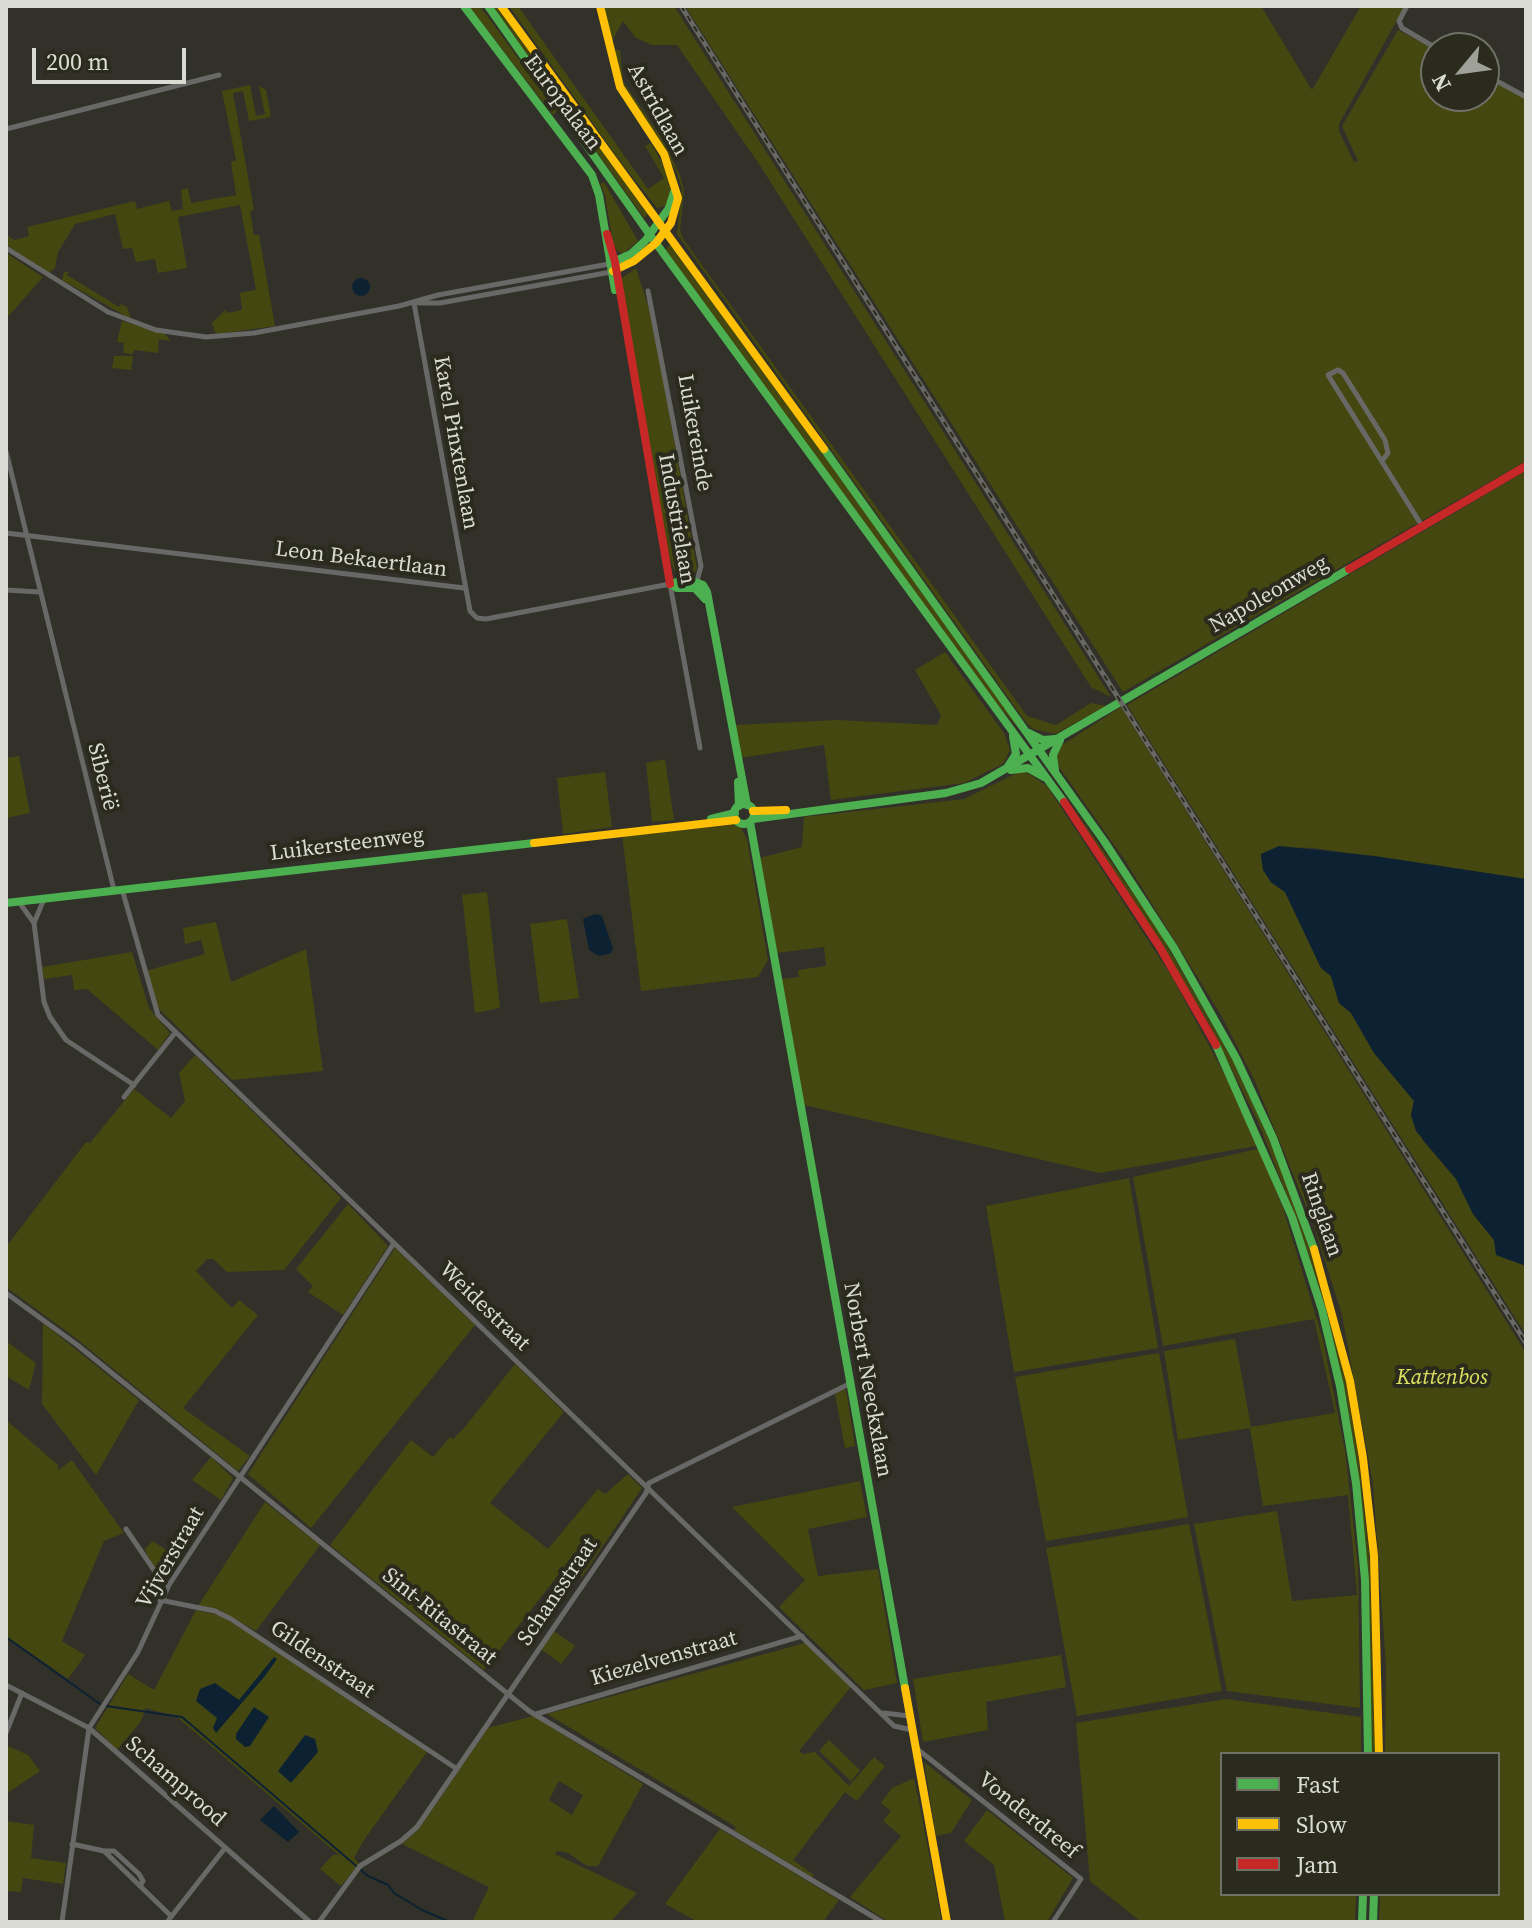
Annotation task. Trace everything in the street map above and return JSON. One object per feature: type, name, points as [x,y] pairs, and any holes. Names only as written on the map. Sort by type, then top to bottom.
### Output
[{"type":"main road","name":"Europalaan","points":[[464,6],[592,175],[613,267]]},
{"type":"main road","name":"Ringlaan","points":[[488,6],[650,235],[1047,779],[1139,913],[1209,1030],[1268,1153],[1308,1263],[1340,1386],[1356,1483],[1366,1610],[1368,1752]]},
{"type":"main road","name":"Ringlaan","points":[[501,6],[660,220],[1056,773],[1153,915],[1218,1024],[1273,1138],[1317,1255],[1350,1381],[1370,1506],[1379,1644],[1379,1752]]},
{"type":"main road","name":"Astridlaan","points":[[600,6],[620,87],[664,154],[675,183],[677,207],[667,230],[656,243],[613,267]]},
{"type":"main road","name":"Astridlaan","points":[[633,258],[673,202],[675,183]]},
{"type":"main road","name":"Industrielaan","points":[[613,267],[670,584]]},
{"type":"main road","name":"Napoleonweg","points":[[1031,757],[1526,466]]},
{"type":"main road","points":[[697,581],[679,578],[670,584],[677,588],[695,588],[707,603]]},
{"type":"main road","name":"Luikereinde","points":[[697,581],[707,592],[736,761]]},
{"type":"main road","points":[[1024,729],[1043,740],[1061,738]]},
{"type":"main road","points":[[1004,771],[1016,754],[1011,730]]},
{"type":"main road","points":[[1056,773],[1053,755],[1061,738]]},
{"type":"main road","name":"Luikersteenweg","points":[[6,903],[946,793],[973,786],[1031,757]]},
{"type":"main road","name":"Norbert Neeckxlaan","points":[[736,761],[947,1922]]},
{"type":"main road","points":[[1004,771],[1028,768],[1047,779]]},
{"type":"main road","points":[[1362,1922],[1363,1896]]},
{"type":"main road","points":[[1373,1922],[1374,1896]]},
{"type":"street","points":[[1407,6],[1400,24],[1407,33],[1420,40]]},
{"type":"street","points":[[6,129],[219,75]]},
{"type":"street","points":[[1500,83],[1526,97]]},
{"type":"street","points":[[6,248],[108,312],[156,330],[206,337],[254,333],[511,282],[613,267]]},
{"type":"street","points":[[414,303],[440,303],[513,290],[613,267]]},
{"type":"street","points":[[511,282],[513,290]]},
{"type":"street","name":"Luikereinde","points":[[648,291],[701,566],[697,581]]},
{"type":"street","name":"Karel Pinxtenlaan","points":[[414,303],[464,588]]},
{"type":"street","points":[[1382,461],[1388,453],[1385,440],[1343,373],[1338,370],[1328,375],[1422,526]]},
{"type":"street","name":"Siberië","points":[[6,451],[59,672],[118,890]]},
{"type":"street","name":"Leon Bekaertlaan","points":[[6,533],[464,588],[470,611],[477,618],[486,619],[670,584]]},
{"type":"street","name":"Industrielaan","points":[[670,584],[700,748]]},
{"type":"street","points":[[6,590],[39,592]]},
{"type":"street","name":"Weidestraat","points":[[118,890],[152,1004],[175,1033],[894,1726],[912,1730]]},
{"type":"street","points":[[34,923],[44,899]]},
{"type":"street","points":[[19,902],[34,923],[44,1002],[57,1030],[79,1050],[134,1085]]},
{"type":"street","points":[[124,1097],[175,1033]]},
{"type":"street","name":"Vijverstraat","points":[[62,1922],[89,1728],[138,1652],[169,1585],[394,1243]]},
{"type":"street","name":"Sint-Ritastraat","points":[[6,1293],[65,1335],[535,1715],[882,1922]]},
{"type":"street","name":"Schansstraat","points":[[319,1922],[359,1867],[412,1833],[653,1480],[849,1384]]},
{"type":"street","points":[[126,1529],[169,1585]]},
{"type":"street","name":"Gildenstraat","points":[[160,1600],[215,1611],[231,1619],[457,1769]]},
{"type":"street","name":"Kiezelvenstraat","points":[[535,1715],[802,1636]]},
{"type":"street","name":"Schamprood","points":[[6,1685],[89,1728],[310,1922]]},
{"type":"street","points":[[6,1733],[22,1693]]},
{"type":"street","points":[[883,1713],[909,1716]]},
{"type":"street","name":"Vonderdreef","points":[[915,1748],[1081,1879],[1053,1922]]},
{"type":"street","points":[[72,1844],[104,1851],[171,1916]]},
{"type":"street","points":[[167,1922],[225,1848]]},
{"type":"green space","points":[[469,6],[480,6],[557,111],[553,115]]},
{"type":"green space","points":[[492,6],[497,6],[650,212],[644,218]]},
{"type":"green space","points":[[509,6],[518,6],[648,189],[664,178],[645,146],[651,143],[670,177],[671,197],[666,206],[657,208],[622,164]]},
{"type":"green space","points":[[603,6],[674,6],[1111,697],[1091,687],[761,167],[677,45],[652,45],[636,38],[623,21],[611,43]]},
{"type":"green space","points":[[685,6],[1261,6],[1312,90],[1361,6],[1405,6],[1339,124],[1339,131],[1354,162],[1358,161],[1342,126],[1398,30],[1420,42],[1420,112],[1500,112],[1500,85],[1526,99],[1526,461],[1123,692]]},
{"type":"green space","points":[[614,50],[620,50],[623,81],[663,140],[680,175],[684,190],[680,231],[684,240],[1027,716],[1056,725],[1091,703],[1106,706],[1055,734],[1033,729],[1025,721],[677,234],[682,189],[676,171],[621,80]]},
{"type":"green space","points":[[250,85],[256,116],[265,114],[259,86],[266,90],[271,117],[249,121],[243,91],[233,93],[254,210],[250,211],[254,235],[259,235],[275,326],[217,334],[214,330],[212,323],[225,310],[228,313],[242,310],[240,293],[256,290],[240,205],[178,217],[187,268],[158,273],[155,259],[136,262],[132,248],[123,249],[115,214],[75,224],[58,252],[55,268],[49,273],[6,245],[6,235],[15,240],[29,236],[27,227],[135,201],[137,209],[169,201],[172,211],[183,209],[181,190],[188,188],[191,203],[236,195],[231,162],[236,160],[222,91]]},
{"type":"green space","points":[[604,182],[638,241],[624,253],[618,252],[613,243],[605,195],[600,184]]},
{"type":"green space","points":[[670,244],[1027,738],[994,701],[665,251]]},
{"type":"green space","points":[[6,253],[43,277],[6,319]]},
{"type":"green space","points":[[636,268],[652,318],[697,569],[692,577],[675,572],[666,548],[620,291],[622,278]]},
{"type":"green space","points":[[64,272],[69,272],[67,275],[119,307],[121,304],[127,307],[131,319],[62,280]]},
{"type":"green space","points":[[122,321],[165,334],[171,341],[159,339],[158,353],[134,350],[133,354],[123,353],[124,343],[117,342]]},
{"type":"green space","points":[[114,356],[133,356],[131,370],[112,368]]},
{"type":"green space","points":[[1526,471],[1526,879],[1314,848],[1279,847],[1261,854],[1261,860],[1270,882],[1285,892],[1321,968],[1331,976],[1339,1003],[1351,1013],[1374,1053],[1414,1101],[1411,1115],[1423,1141],[1456,1179],[1473,1214],[1494,1240],[1497,1255],[1526,1266],[1526,1335],[1127,705]]},
{"type":"green space","points":[[945,652],[1004,733],[1010,750],[1003,764],[964,783],[831,800],[824,745],[740,758],[734,725],[837,720],[937,725],[941,715],[915,670]]},
{"type":"green space","name":"Kattenbos","points":[[1121,707],[1526,1353],[1526,1922],[1379,1922],[1380,1896],[1500,1896],[1500,1752],[1385,1752],[1386,1665],[1373,1484],[1342,1315],[1313,1223],[1254,1079],[1221,1015],[1124,859],[1059,767],[1057,755],[1062,745]]},
{"type":"green space","points":[[19,756],[30,813],[6,818],[6,758]]},
{"type":"green space","points":[[665,759],[674,820],[652,822],[646,763]]},
{"type":"green space","points":[[1023,770],[1047,786],[1172,977],[1233,1090],[1251,1130],[1283,1208],[1323,1340],[1345,1450],[1358,1566],[1360,1708],[1227,1691],[1194,1524],[1277,1511],[1292,1601],[1357,1595],[1348,1495],[1263,1506],[1250,1428],[1178,1440],[1164,1351],[1235,1339],[1251,1427],[1335,1413],[1314,1319],[1163,1346],[1133,1177],[1257,1149],[1257,1146],[1099,1173],[804,1105],[782,979],[799,977],[798,970],[826,966],[824,947],[777,953],[760,858],[802,847],[804,817],[964,799]]},
{"type":"green space","points":[[605,772],[612,827],[563,834],[557,778]]},
{"type":"green space","points":[[1071,804],[1156,926],[1234,1063],[1279,1161],[1306,1234],[1342,1361],[1355,1426],[1372,1581],[1376,1752],[1371,1752],[1359,1479],[1297,1221],[1258,1122],[1208,1022]]},
{"type":"green space","points":[[734,825],[741,828],[747,839],[768,960],[758,977],[641,991],[622,834]]},
{"type":"green space","points":[[487,892],[500,1008],[475,1013],[462,895]]},
{"type":"green space","points":[[567,919],[579,998],[540,1003],[530,924]]},
{"type":"green space","points":[[216,922],[231,982],[306,949],[323,1071],[232,1080],[159,1009],[146,971],[205,954],[201,940],[185,944],[183,928]]},
{"type":"green space","points":[[132,952],[149,1008],[170,1033],[158,1050],[87,989],[74,990],[72,975],[44,979],[42,967]]},
{"type":"green space","points":[[195,1055],[341,1198],[284,1270],[227,1272],[213,1259],[207,1259],[196,1271],[232,1308],[239,1300],[258,1315],[183,1408],[250,1456],[238,1471],[77,1339],[6,1287],[6,1247],[86,1142],[90,1143],[134,1089],[171,1118],[185,1101],[179,1073]]},
{"type":"green space","points":[[1129,1178],[1158,1348],[1014,1372],[986,1206]]},
{"type":"green space","points":[[348,1204],[388,1246],[343,1315],[308,1292],[313,1286],[296,1269]]},
{"type":"green space","points":[[395,1248],[475,1325],[311,1528],[248,1474]]},
{"type":"green space","points":[[43,1323],[139,1400],[96,1475],[42,1404]]},
{"type":"green space","points":[[6,1341],[36,1363],[29,1390],[6,1376]]},
{"type":"green space","points":[[1159,1353],[1188,1517],[1046,1541],[1015,1377]]},
{"type":"green space","points":[[515,1364],[564,1412],[490,1503],[548,1549],[598,1489],[605,1494],[628,1474],[642,1488],[582,1577],[566,1565],[484,1670],[330,1545],[411,1440],[433,1457],[450,1437],[453,1439],[464,1428]]},
{"type":"green space","points":[[846,1390],[855,1446],[845,1448],[835,1394]]},
{"type":"green space","points":[[6,1420],[58,1465],[58,1470],[72,1460],[124,1533],[104,1541],[62,1641],[85,1655],[68,1679],[6,1636]]},
{"type":"green space","points":[[211,1457],[233,1478],[221,1500],[192,1480]]},
{"type":"green space","points":[[860,1481],[867,1517],[808,1529],[818,1576],[878,1569],[897,1683],[864,1690],[779,1607],[805,1580],[732,1507]]},
{"type":"green space","points":[[265,1502],[320,1545],[256,1631],[220,1610],[198,1606]]},
{"type":"green space","points":[[1189,1524],[1222,1691],[1077,1716],[1046,1548]]},
{"type":"green space","points":[[153,1541],[181,1560],[165,1580],[145,1549]]},
{"type":"green space","points":[[196,1610],[222,1616],[427,1752],[364,1840],[354,1858],[359,1864],[341,1886],[320,1869],[333,1855],[339,1855],[177,1717],[146,1708],[141,1721],[117,1750],[95,1728],[128,1674],[154,1690]]},
{"type":"green space","points":[[554,1631],[575,1646],[561,1664],[541,1649]]},
{"type":"green space","points":[[805,1643],[851,1687],[799,1751],[803,1754],[815,1752],[849,1786],[874,1757],[885,1766],[857,1801],[845,1792],[793,1860],[814,1875],[812,1877],[734,1830],[736,1827],[547,1714]]},
{"type":"green space","points":[[1061,1655],[1066,1687],[986,1702],[988,1730],[923,1742],[913,1679]]},
{"type":"green space","points":[[1226,1699],[1361,1717],[1361,1752],[1220,1752],[1220,1896],[1356,1896],[1355,1922],[1141,1922],[1090,1881],[1076,1723]]},
{"type":"green space","points":[[533,1716],[643,1784],[598,1866],[587,1866],[568,1853],[557,1851],[555,1854],[637,1893],[610,1922],[472,1922],[489,1887],[402,1844],[419,1829],[488,1728]],"holes":[[[559,1781],[583,1795],[572,1815],[549,1800]]]},
{"type":"green space","points":[[829,1740],[860,1770],[851,1781],[819,1751]]},
{"type":"green space","points":[[6,1745],[28,1755],[40,1771],[6,1794]]},
{"type":"green space","points":[[924,1762],[972,1800],[951,1833],[936,1836]]},
{"type":"green space","points":[[914,1778],[942,1922],[889,1922],[850,1897],[901,1836],[883,1821],[891,1811],[881,1803],[892,1788]]},
{"type":"green space","points":[[987,1810],[1073,1878],[1047,1922],[1005,1922],[994,1865],[964,1841]]},
{"type":"green space","points":[[6,1821],[34,1825],[31,1858],[66,1863],[63,1884],[23,1878],[21,1892],[6,1891]]},
{"type":"green space","points":[[720,1829],[839,1900],[823,1922],[698,1922],[665,1904]]},
{"type":"water","points":[[361,278],[370,287],[361,296],[352,287]]},
{"type":"water","points":[[1279,846],[1375,856],[1526,879],[1526,1266],[1496,1255],[1494,1240],[1473,1214],[1456,1179],[1416,1131],[1411,1115],[1414,1101],[1374,1053],[1351,1013],[1339,1003],[1331,976],[1321,968],[1285,892],[1271,882],[1263,870],[1261,854]]},
{"type":"water","points":[[595,914],[602,916],[613,948],[611,953],[599,956],[589,950],[583,919]]},
{"type":"water","points":[[274,1657],[277,1659],[265,1676],[216,1733],[213,1728],[217,1718],[196,1701],[200,1689],[215,1683],[239,1700]]},
{"type":"water","points":[[254,1707],[269,1717],[250,1746],[245,1747],[236,1739],[236,1734]]},
{"type":"water","points":[[305,1735],[315,1739],[318,1752],[291,1783],[278,1771]]},
{"type":"water","points":[[274,1806],[299,1832],[288,1842],[260,1820]]},
{"type":"waterway","points":[[6,1637],[100,1704]]},
{"type":"waterway","points":[[106,1706],[182,1717],[368,1876],[388,1885],[394,1893],[422,1910],[450,1922]]},
{"type":"railway","points":[[681,6],[1526,1343]]},
{"type":"traffic: fast","points":[[464,6],[592,175],[599,195],[615,290]]},
{"type":"traffic: fast","points":[[488,6],[650,235],[1064,802]]},
{"type":"traffic: fast","points":[[611,263],[631,254],[645,241],[669,208],[674,192]]},
{"type":"traffic: fast","points":[[824,449],[1104,841],[1174,948],[1236,1058],[1273,1138],[1314,1249]]},
{"type":"traffic: fast","points":[[753,819],[946,793],[981,783],[1349,569]]},
{"type":"traffic: fast","points":[[670,584],[687,579],[703,585],[707,592],[747,805]]},
{"type":"traffic: fast","points":[[670,584],[677,588],[695,588],[705,599]]},
{"type":"traffic: fast","points":[[1029,733],[1043,740],[1055,739]]},
{"type":"traffic: fast","points":[[1007,768],[1016,754],[1013,736]]},
{"type":"traffic: fast","points":[[1055,770],[1053,755],[1060,740]]},
{"type":"traffic: fast","points":[[1011,770],[1028,768],[1044,777]]},
{"type":"traffic: fast","points":[[738,782],[739,806]]},
{"type":"traffic: fast","points":[[744,804],[751,807],[754,814],[751,821],[744,824],[737,821],[734,814],[737,807],[744,804]]},
{"type":"traffic: fast","points":[[711,819],[735,813]]},
{"type":"traffic: fast","points":[[750,822],[905,1688]]},
{"type":"traffic: fast","points":[[6,903],[534,843]]},
{"type":"traffic: fast","points":[[1216,1045],[1292,1217],[1322,1310],[1340,1386],[1356,1483],[1365,1580],[1368,1752]]},
{"type":"traffic: fast","points":[[1362,1922],[1363,1896]]},
{"type":"traffic: fast","points":[[1373,1922],[1374,1896]]},
{"type":"traffic: slow","points":[[501,6],[824,449]]},
{"type":"traffic: slow","points":[[600,6],[620,87],[664,154],[678,198],[671,223],[656,243],[634,261],[613,271]]},
{"type":"traffic: slow","points":[[753,811],[786,810]]},
{"type":"traffic: slow","points":[[534,843],[736,820]]},
{"type":"traffic: slow","points":[[1314,1249],[1350,1381],[1363,1458],[1374,1556],[1379,1752]]},
{"type":"traffic: slow","points":[[905,1688],[947,1922]]},
{"type":"traffic: jam","points":[[607,234],[615,262],[670,584]]},
{"type":"traffic: jam","points":[[1349,569],[1526,466]]},
{"type":"traffic: jam","points":[[1064,802],[1159,946],[1216,1045]]}]
